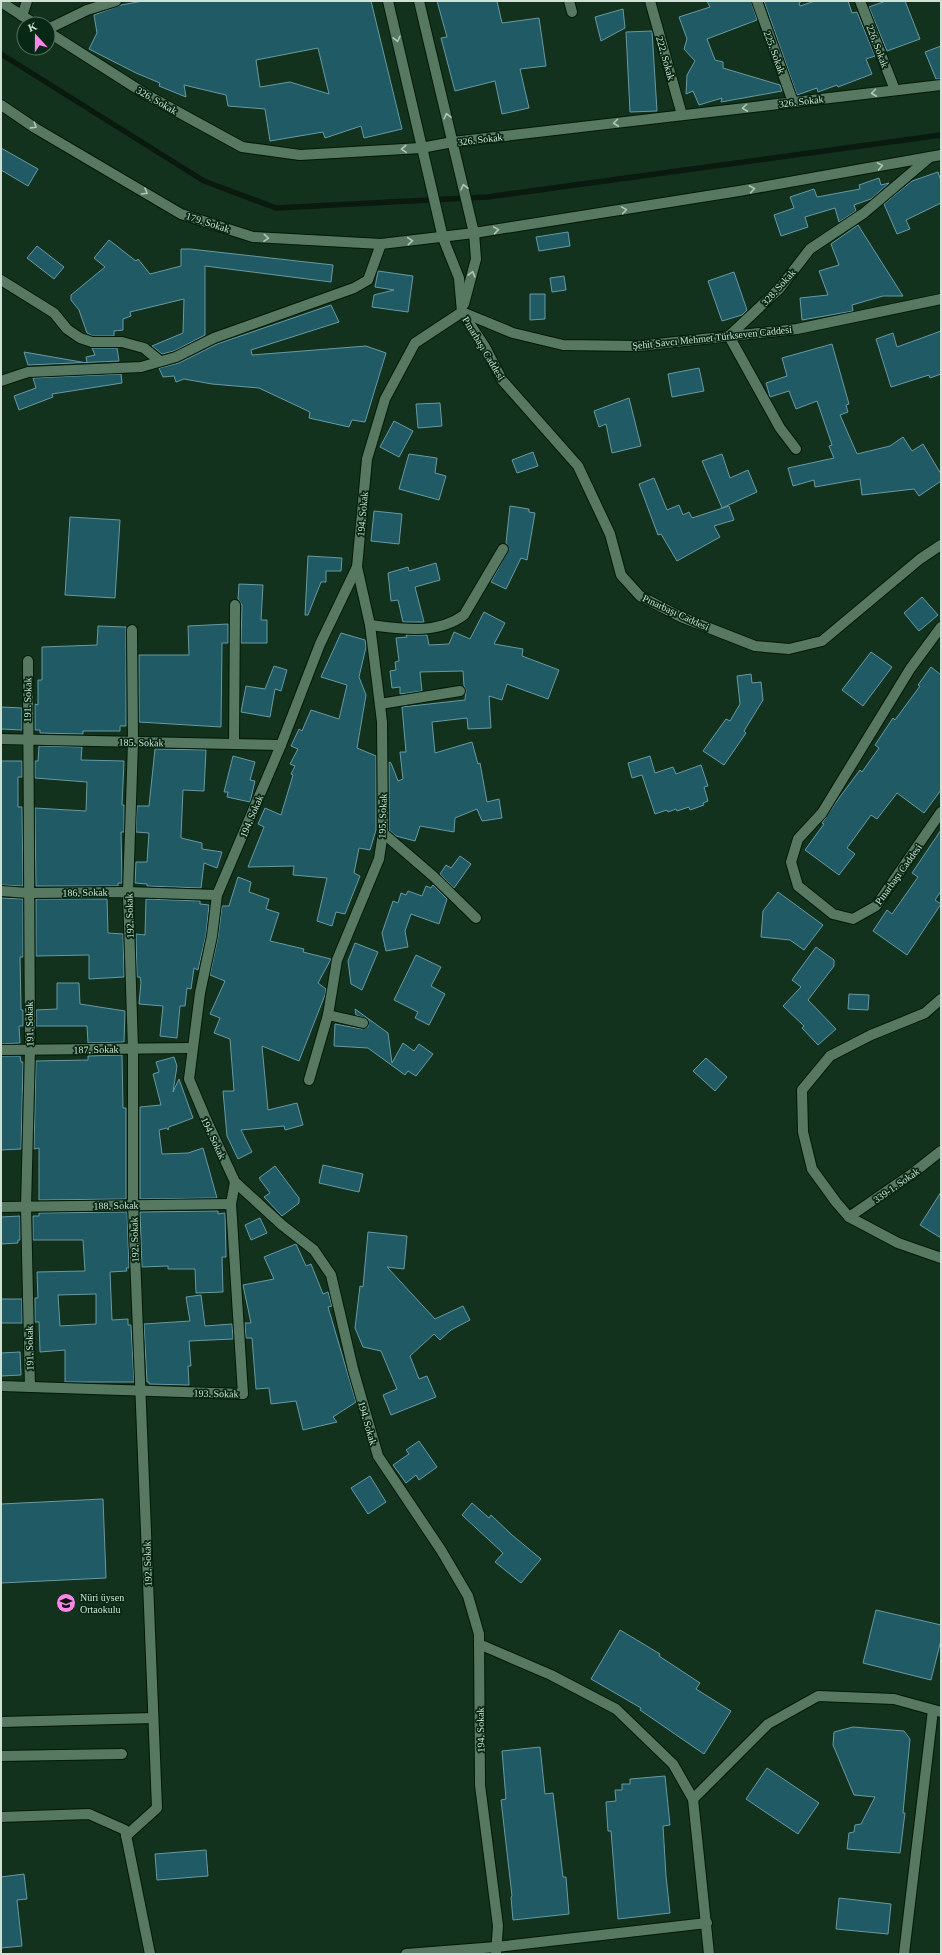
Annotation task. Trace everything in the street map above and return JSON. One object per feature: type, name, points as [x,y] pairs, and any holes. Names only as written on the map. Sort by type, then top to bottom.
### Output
[{"type":"street","points":[[1,2],[22,16],[27,1]]},
{"type":"street","points":[[56,25],[87,10],[116,1]]},
{"type":"street","points":[[388,1],[443,238],[458,278],[462,312]]},
{"type":"street","points":[[419,1],[474,234],[476,259],[462,312]]},
{"type":"street","points":[[569,1],[572,12]]},
{"type":"street","name":"222. Sokak","points":[[650,1],[682,115]]},
{"type":"street","name":"225. Sokak","points":[[757,1],[794,102]]},
{"type":"street","name":"226. Sokak","points":[[860,1],[895,90]]},
{"type":"street","name":"326. Sokak","points":[[56,37],[147,95],[242,147],[300,155],[421,148],[453,142],[941,85]]},
{"type":"street","name":"179. Sokak","points":[[1,105],[35,128],[181,214],[253,237],[381,244],[443,238]]},
{"type":"street","points":[[443,238],[739,191],[941,155]]},
{"type":"street","name":"328. Sokak","points":[[729,336],[780,288],[810,249],[864,213],[930,157]]},
{"type":"street","points":[[1,381],[28,372],[141,367],[176,357],[214,338],[354,288],[368,280],[381,244]]},
{"type":"street","points":[[1,280],[54,313],[67,330],[80,338],[92,342],[122,342],[144,348],[160,362]]},
{"type":"street","name":"Şehit Savcı Mehmet Türkseven Caddesi","points":[[462,312],[513,332],[563,345],[638,346],[797,329],[941,299]]},
{"type":"street","name":"Pınarbaşı Caddesi","points":[[462,312],[485,347],[502,380],[578,466],[610,534],[621,575],[640,596],[681,617],[755,646],[789,649],[822,641],[920,559],[941,545]]},
{"type":"street","name":"194. Sokak","points":[[462,312],[415,343],[385,399],[367,459],[357,567],[320,644],[218,895],[192,1048],[189,1079],[235,1182],[282,1225],[314,1250],[331,1275],[353,1369],[378,1456],[441,1550],[468,1596],[479,1634],[480,1785],[498,1926],[496,1951]]},
{"type":"street","points":[[729,336],[780,428],[796,449]]},
{"type":"street","points":[[370,625],[400,628],[434,628],[448,625],[457,620],[464,615],[504,549]]},
{"type":"street","name":"195. Sokak","points":[[309,1080],[328,1015],[337,960],[379,859],[384,833],[382,722],[370,625],[357,567]]},
{"type":"street","points":[[234,744],[235,606]]},
{"type":"street","name":"Pınarbaşı Caddesi","points":[[941,627],[910,669],[822,813],[798,839],[791,862],[798,886],[833,914],[853,919],[876,906],[941,812]]},
{"type":"street","name":"192. Sokak","points":[[126,1836],[157,1808],[133,1205],[133,1049],[128,892],[133,742],[132,630]]},
{"type":"street","name":"191. Sokak","points":[[28,661],[27,739],[30,1050],[26,1207],[30,1387]]},
{"type":"street","points":[[380,704],[460,692]]},
{"type":"street","name":"185. Sokak","points":[[1,739],[280,745]]},
{"type":"street","points":[[384,833],[433,876],[476,918]]},
{"type":"street","name":"186. Sokak","points":[[1,892],[128,892],[218,895]]},
{"type":"street","points":[[941,999],[925,1013],[871,1035],[830,1056],[802,1090],[803,1132],[812,1169],[849,1217],[898,1243],[941,1258]]},
{"type":"street","points":[[328,1015],[363,1023]]},
{"type":"street","name":"187. Sokak","points":[[1,1050],[192,1048]]},
{"type":"street","name":"339-1. Sokak","points":[[849,1217],[913,1173],[941,1151]]},
{"type":"street","name":"193. Sokak","points":[[1,1386],[243,1394],[231,1204],[235,1182]]},
{"type":"street","name":"188. Sokak","points":[[1,1207],[231,1204]]},
{"type":"street","points":[[479,1644],[551,1675],[616,1709],[673,1764],[693,1799],[710,1954]]},
{"type":"street","points":[[693,1799],[768,1724],[818,1696],[894,1699],[937,1711],[904,1954]]},
{"type":"street","points":[[1,1722],[154,1718]]},
{"type":"street","points":[[1,1756],[122,1754]]},
{"type":"street","points":[[1,1817],[89,1814],[125,1830],[150,1954]]},
{"type":"street","points":[[406,1954],[496,1951],[707,1923]]},
{"type":"building","points":[[143,1],[371,1],[402,129],[364,138],[361,126],[325,138],[323,132],[270,141],[265,109],[228,106],[226,95],[184,85],[186,97],[159,86],[160,83],[136,73],[89,49],[97,33],[94,15],[121,5]],"holes":[[[318,48],[329,94],[290,82],[260,87],[256,60]]]},
{"type":"building","points":[[437,1],[497,1],[502,23],[539,18],[546,66],[520,69],[529,108],[502,114],[495,81],[455,91],[441,38],[447,37]]},
{"type":"building","points":[[707,1],[751,1],[757,20],[707,39],[715,60],[723,62],[723,68],[780,85],[782,91],[721,102],[722,98],[699,105],[693,91],[686,94],[687,75],[695,61],[684,49],[687,39],[679,17],[710,7]]},
{"type":"building","points":[[764,1],[802,1],[799,3],[800,6],[815,1],[848,1],[852,13],[857,12],[875,56],[866,59],[872,74],[838,87],[837,85],[818,92],[817,88],[797,95]]},
{"type":"building","points":[[886,1],[905,1],[920,39],[887,51],[869,7]]},
{"type":"building","points":[[623,9],[625,28],[601,41],[595,17]]},
{"type":"building","points":[[652,31],[657,111],[630,112],[626,32]]},
{"type":"building","points":[[941,46],[941,79],[936,79],[925,52]]},
{"type":"building","points":[[1,148],[38,169],[28,186],[1,170]]},
{"type":"building","points":[[938,172],[941,181],[941,203],[906,220],[910,229],[897,234],[884,204],[912,181]]},
{"type":"building","points":[[879,178],[881,185],[889,183],[871,199],[854,205],[856,211],[839,222],[835,208],[805,217],[808,227],[781,236],[774,215],[794,208],[790,197],[814,189],[817,197],[860,189],[859,185]]},
{"type":"building","points":[[858,225],[903,296],[883,296],[852,305],[853,311],[802,320],[800,298],[828,295],[819,271],[839,265],[831,244]]},
{"type":"building","points":[[568,232],[570,246],[539,251],[536,237]]},
{"type":"building","points":[[109,240],[136,261],[138,259],[150,274],[181,266],[181,249],[190,249],[333,265],[331,282],[205,266],[205,335],[174,351],[162,354],[152,346],[183,333],[184,299],[130,312],[131,316],[123,319],[123,330],[114,331],[114,336],[93,336],[87,333],[79,310],[71,300],[71,295],[105,267],[94,258]]},
{"type":"building","points":[[37,246],[64,267],[54,279],[27,258]]},
{"type":"building","points":[[378,271],[413,276],[408,312],[372,307],[374,295],[394,290],[375,287]]},
{"type":"building","points":[[734,272],[747,310],[742,315],[722,321],[708,281]]},
{"type":"building","points":[[564,276],[566,290],[552,292],[550,278]]},
{"type":"building","points":[[530,294],[545,294],[545,319],[530,320]]},
{"type":"building","points":[[331,305],[339,322],[251,350],[252,355],[366,346],[386,353],[365,422],[352,420],[349,427],[309,418],[310,412],[259,388],[212,384],[184,379],[176,382],[174,376],[163,377],[159,368],[179,363],[217,344]]},
{"type":"building","points":[[941,331],[941,374],[930,378],[929,375],[891,387],[876,339],[893,333],[897,347]]},
{"type":"building","points":[[832,344],[849,404],[846,405],[848,412],[840,415],[857,454],[890,446],[903,437],[912,451],[923,444],[941,474],[941,481],[919,496],[914,489],[862,495],[860,479],[815,487],[814,480],[793,486],[788,468],[834,458],[829,446],[832,445],[817,401],[796,409],[789,391],[770,397],[766,383],[787,376],[782,358]]},
{"type":"building","points":[[92,348],[117,348],[119,361],[87,362],[86,357],[95,355]]},
{"type":"building","points":[[24,352],[84,363],[28,365]]},
{"type":"building","points":[[699,368],[704,391],[672,397],[668,374]]},
{"type":"building","points":[[121,374],[122,383],[52,394],[53,397],[19,410],[14,396],[36,388],[33,378]]},
{"type":"building","points":[[629,398],[641,446],[612,453],[606,424],[599,427],[594,411]]},
{"type":"building","points":[[440,403],[442,426],[418,428],[416,404]]},
{"type":"building","points":[[394,421],[413,431],[399,457],[380,447]]},
{"type":"building","points":[[533,452],[538,466],[517,473],[512,460]]},
{"type":"building","points":[[409,454],[437,458],[435,473],[446,476],[439,500],[399,489]]},
{"type":"building","points":[[722,454],[730,478],[748,470],[757,492],[722,508],[702,461]]},
{"type":"building","points":[[654,478],[667,510],[679,505],[683,515],[689,512],[692,518],[729,506],[734,520],[714,526],[720,537],[677,561],[661,534],[658,535],[639,484]]},
{"type":"building","points":[[510,506],[529,509],[529,512],[535,513],[527,560],[521,558],[506,589],[491,582],[509,549],[506,543]]},
{"type":"building","points":[[374,511],[402,514],[399,544],[371,541]]},
{"type":"building","points":[[70,517],[120,520],[115,598],[65,595]]},
{"type":"building","points":[[308,556],[342,558],[341,571],[326,571],[326,582],[321,582],[308,615],[305,615]]},
{"type":"building","points":[[436,563],[440,580],[415,587],[424,622],[403,622],[398,600],[391,601],[388,573],[408,567],[409,571]]},
{"type":"building","points":[[239,584],[263,585],[261,620],[267,620],[267,643],[241,643],[242,605],[238,599]]},
{"type":"building","points":[[922,597],[938,615],[919,631],[904,613]]},
{"type":"building","points":[[484,612],[505,623],[494,644],[523,649],[522,656],[559,670],[548,699],[507,684],[502,700],[489,696],[491,728],[468,729],[467,718],[432,722],[435,753],[472,742],[478,764],[480,763],[487,802],[499,799],[502,818],[482,821],[477,809],[455,818],[454,832],[420,826],[415,841],[396,836],[389,830],[389,762],[391,763],[398,781],[403,779],[400,752],[406,752],[402,707],[465,700],[466,690],[464,686],[463,671],[420,672],[422,691],[400,694],[400,687],[392,688],[390,671],[396,670],[395,662],[399,661],[396,638],[407,637],[406,635],[427,635],[429,645],[449,644],[454,632],[470,639]]},
{"type":"building","points":[[228,624],[228,643],[222,643],[221,727],[139,722],[139,655],[189,655],[188,626]]},
{"type":"building","points":[[98,626],[126,627],[126,726],[120,726],[120,731],[83,731],[83,734],[40,733],[40,730],[35,730],[35,704],[38,705],[38,680],[42,680],[42,647],[97,645]]},
{"type":"building","points":[[341,633],[365,640],[366,647],[359,677],[366,695],[357,748],[376,756],[376,830],[370,850],[359,848],[354,873],[360,876],[345,914],[336,912],[332,926],[317,921],[327,878],[293,875],[294,866],[248,867],[264,827],[258,824],[265,808],[281,815],[293,775],[291,774],[295,766],[290,764],[298,749],[291,746],[299,729],[302,731],[311,710],[339,719],[347,685],[321,677]]},
{"type":"building","points":[[871,652],[892,667],[863,706],[842,690]]},
{"type":"building","points":[[274,666],[287,670],[281,691],[275,689],[270,717],[241,712],[246,686],[265,689]]},
{"type":"building","points":[[931,667],[941,675],[941,790],[924,813],[897,793],[877,819],[871,815],[847,848],[855,854],[839,875],[805,850],[824,824],[822,823],[839,798],[860,770],[862,772],[879,748],[875,745],[893,718],[895,720],[920,686],[918,685]]},
{"type":"building","points":[[751,674],[752,683],[761,682],[763,700],[744,731],[746,733],[724,765],[703,751],[726,719],[730,721],[740,704],[737,676]]},
{"type":"building","points":[[1,707],[22,708],[22,730],[1,729]]},
{"type":"building","points":[[39,746],[82,747],[81,760],[124,761],[122,805],[124,805],[124,832],[121,832],[122,883],[118,883],[118,886],[36,886],[35,808],[86,811],[87,782],[35,778],[35,761],[38,761]]},
{"type":"building","points":[[155,749],[206,750],[204,791],[183,790],[181,836],[181,838],[202,843],[202,849],[222,852],[217,868],[204,863],[201,888],[147,886],[147,884],[135,883],[136,862],[147,862],[149,833],[136,832],[137,806],[149,806]]},
{"type":"building","points":[[233,756],[255,762],[250,780],[255,781],[250,802],[227,797],[228,792],[224,792]]},
{"type":"building","points":[[650,756],[655,773],[673,767],[676,774],[701,765],[708,786],[704,787],[708,801],[703,803],[704,805],[690,810],[689,807],[677,811],[676,809],[668,812],[667,810],[655,814],[642,775],[632,778],[628,763]]},
{"type":"building","points":[[1,761],[22,761],[22,777],[18,777],[18,807],[22,807],[23,886],[1,885]]},
{"type":"building","points":[[941,830],[941,891],[935,900],[941,904],[907,955],[873,931],[887,910],[892,914],[918,877],[912,873]]},
{"type":"building","points":[[460,856],[471,864],[454,888],[440,874],[446,865],[451,868]]},
{"type":"building","points":[[238,877],[251,882],[249,892],[269,899],[266,909],[279,913],[270,941],[304,949],[303,952],[331,959],[318,983],[326,989],[325,995],[299,1061],[262,1046],[268,1110],[297,1103],[303,1125],[285,1130],[284,1126],[241,1130],[252,1152],[238,1159],[227,1136],[223,1091],[234,1091],[230,1039],[214,1033],[220,1018],[210,1014],[225,981],[210,975],[218,937],[222,906],[229,906]]},
{"type":"building","points":[[433,885],[447,899],[439,924],[411,914],[405,931],[408,947],[386,951],[382,933],[393,901],[398,903],[401,893],[406,895],[408,891],[422,896],[426,886],[431,888]]},
{"type":"building","points":[[778,892],[823,925],[804,950],[790,940],[761,937],[763,911]]},
{"type":"building","points":[[1,898],[23,899],[23,957],[20,957],[21,1010],[23,1010],[23,1026],[19,1026],[20,1043],[1,1044]]},
{"type":"building","points":[[36,899],[107,899],[108,933],[123,934],[124,977],[89,979],[89,955],[36,956]]},
{"type":"building","points":[[146,899],[200,901],[200,904],[209,905],[206,935],[198,970],[194,968],[191,989],[187,988],[185,1006],[180,1006],[177,1038],[160,1036],[163,1006],[139,1004],[141,982],[140,977],[137,977],[136,934],[145,935]]},
{"type":"building","points":[[355,943],[378,952],[362,990],[351,984],[348,961]]},
{"type":"building","points":[[816,947],[834,960],[834,966],[808,1000],[836,1029],[818,1045],[802,1028],[804,1026],[783,1006],[801,987],[792,980]]},
{"type":"building","points":[[416,955],[441,967],[431,986],[445,994],[429,1025],[415,1018],[418,1012],[394,1000]]},
{"type":"building","points":[[57,983],[79,983],[80,1004],[125,1011],[124,1042],[88,1043],[87,1026],[36,1026],[36,1010],[57,1009]]},
{"type":"building","points":[[849,994],[869,995],[868,1010],[848,1009]]},
{"type":"building","points":[[355,1009],[388,1033],[392,1063],[403,1043],[414,1051],[419,1044],[433,1054],[416,1076],[408,1071],[405,1075],[368,1048],[334,1046],[335,1024],[362,1029],[368,1027],[368,1019],[356,1015]]},
{"type":"building","points":[[122,1055],[123,1108],[126,1108],[126,1199],[39,1200],[39,1148],[34,1149],[36,1061],[88,1060],[88,1056]]},
{"type":"building","points":[[1,1056],[20,1056],[21,1062],[23,1062],[21,1149],[1,1150]]},
{"type":"building","points":[[174,1057],[177,1066],[173,1092],[179,1079],[193,1118],[169,1127],[168,1130],[167,1128],[159,1130],[162,1154],[188,1153],[203,1148],[217,1198],[140,1199],[140,1107],[161,1105],[153,1074],[159,1072],[156,1062]]},
{"type":"building","points":[[706,1058],[727,1077],[715,1091],[693,1071]]},
{"type":"building","points":[[323,1165],[363,1174],[359,1192],[319,1183]]},
{"type":"building","points":[[275,1166],[299,1198],[299,1203],[282,1216],[264,1197],[270,1193],[259,1178]]},
{"type":"building","points":[[941,1192],[941,1238],[920,1225]]},
{"type":"building","points":[[218,1211],[218,1214],[225,1213],[226,1257],[222,1257],[223,1292],[196,1293],[195,1269],[168,1269],[168,1266],[142,1267],[140,1212]]},
{"type":"building","points":[[127,1212],[129,1268],[126,1268],[127,1271],[110,1272],[112,1320],[128,1319],[128,1325],[131,1325],[134,1382],[65,1382],[65,1350],[40,1352],[39,1322],[35,1322],[35,1298],[38,1298],[37,1272],[85,1271],[83,1240],[33,1240],[33,1216],[39,1216],[39,1213]],"holes":[[[96,1294],[96,1324],[60,1326],[58,1295]]]},
{"type":"building","points":[[20,1216],[20,1240],[18,1240],[18,1243],[1,1244],[1,1217]]},
{"type":"building","points":[[260,1218],[267,1233],[251,1240],[245,1225]]},
{"type":"building","points":[[368,1232],[407,1236],[404,1269],[387,1267],[435,1319],[463,1306],[470,1320],[451,1330],[440,1340],[434,1334],[410,1356],[419,1379],[427,1376],[436,1397],[391,1415],[383,1395],[397,1389],[381,1351],[363,1347],[355,1328],[360,1286],[363,1287]]},
{"type":"building","points":[[296,1244],[306,1266],[311,1264],[323,1294],[328,1292],[332,1306],[328,1307],[356,1402],[333,1417],[337,1422],[303,1430],[296,1401],[271,1404],[269,1388],[256,1389],[252,1338],[246,1338],[245,1323],[251,1323],[243,1285],[274,1279],[264,1257]]},
{"type":"building","points":[[201,1295],[205,1326],[232,1324],[233,1339],[189,1341],[191,1366],[188,1366],[189,1385],[149,1384],[149,1382],[147,1382],[144,1324],[190,1321],[186,1297]]},
{"type":"building","points":[[1,1299],[22,1299],[22,1323],[1,1323]]},
{"type":"building","points":[[20,1352],[21,1375],[1,1376],[1,1353]]},
{"type":"building","points":[[419,1441],[437,1467],[419,1480],[416,1475],[406,1483],[393,1465],[409,1454],[406,1450]]},
{"type":"building","points":[[370,1476],[386,1502],[368,1514],[351,1488]]},
{"type":"building","points":[[103,1499],[106,1578],[1,1583],[1,1504]]},
{"type":"building","points":[[472,1503],[489,1518],[491,1515],[541,1559],[521,1583],[495,1562],[503,1553],[462,1515]]},
{"type":"building","points":[[876,1610],[941,1625],[941,1640],[931,1680],[863,1663]]},
{"type":"building","points":[[620,1630],[660,1654],[659,1656],[700,1683],[696,1689],[731,1711],[704,1754],[640,1710],[641,1708],[591,1679]]},
{"type":"building","points":[[853,1727],[904,1731],[910,1739],[903,1813],[905,1813],[900,1853],[847,1849],[849,1833],[854,1832],[855,1825],[861,1824],[875,1797],[854,1795],[833,1745],[834,1732]]},
{"type":"building","points":[[540,1747],[545,1794],[553,1793],[563,1877],[566,1877],[569,1914],[513,1920],[512,1896],[501,1800],[506,1799],[502,1751]]},
{"type":"building","points":[[767,1768],[819,1803],[798,1834],[746,1799]]},
{"type":"building","points":[[665,1776],[670,1825],[663,1826],[670,1913],[618,1919],[611,1831],[608,1831],[606,1802],[616,1801],[615,1790],[622,1790],[622,1784],[630,1784],[630,1779]]},
{"type":"building","points":[[206,1850],[208,1876],[157,1880],[155,1854]]},
{"type":"building","points":[[24,1874],[27,1899],[17,1900],[22,1946],[1,1948],[1,1877]]},
{"type":"building","points":[[839,1898],[891,1904],[888,1934],[836,1929]]},
{"type":"waterway","points":[[1,54],[204,181],[276,208],[487,197],[941,135]]},
{"type":"place","name":"Nüri üysen Ortaokulu","points":[[66,1603]]}]
